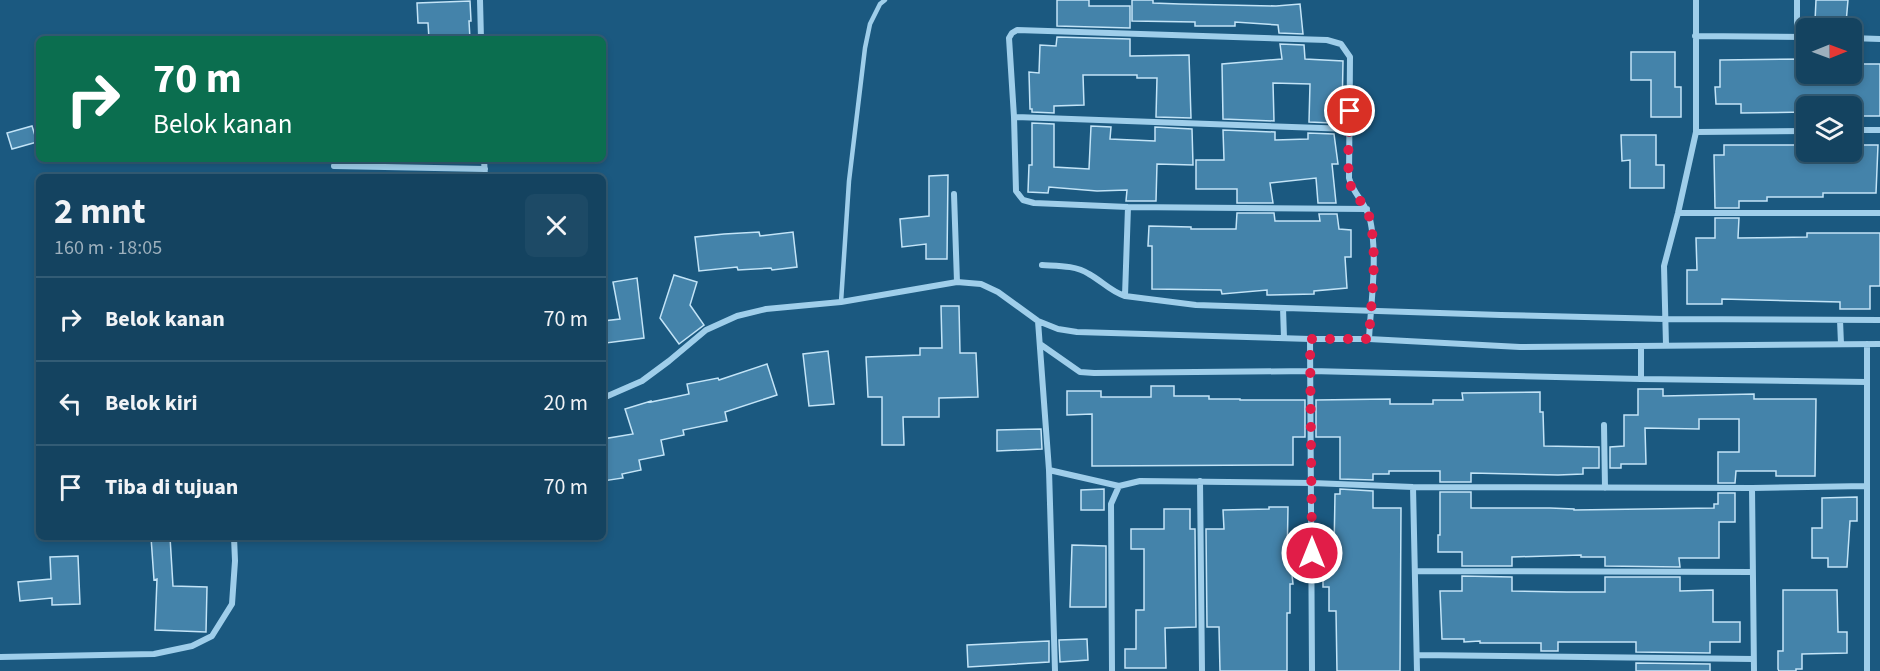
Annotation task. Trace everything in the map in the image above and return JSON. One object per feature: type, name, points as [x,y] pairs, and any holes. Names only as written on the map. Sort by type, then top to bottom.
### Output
[{"type":"street","points":[[480,0],[481,36]]},
{"type":"street","points":[[1666,345],[1664,266],[1696,132],[1696,0]]},
{"type":"street","points":[[1797,0],[1797,18]]},
{"type":"street","points":[[1367,209],[1128,207],[1034,203],[1023,200],[1016,191],[1009,38],[1017,30],[1327,40],[1341,44],[1350,57],[1349,178],[1352,190],[1367,209],[1373,246],[1369,339]]},
{"type":"street","points":[[1695,36],[1796,37]]},
{"type":"street","points":[[1862,38],[1880,39]]},
{"type":"street","points":[[1014,117],[1350,129]]},
{"type":"street","points":[[1862,130],[1880,130]]},
{"type":"street","points":[[1696,132],[1796,131]]},
{"type":"street","points":[[484,162],[485,174]]},
{"type":"street","points":[[334,166],[484,169]]},
{"type":"street","points":[[954,194],[957,282]]},
{"type":"street","points":[[1125,296],[1128,207]]},
{"type":"street","points":[[1678,213],[1880,213]]},
{"type":"street","points":[[1042,265],[1069,267],[1087,272],[1117,294],[1196,305],[1665,319],[1880,320]]},
{"type":"street","points":[[606,397],[642,381],[706,330],[737,316],[766,309],[842,302],[957,282],[981,284],[998,292],[1038,321],[1077,332],[1369,339],[1520,347],[1880,344]]},
{"type":"street","points":[[1283,308],[1284,338]]},
{"type":"street","points":[[1840,320],[1841,344]]},
{"type":"street","points":[[1038,321],[1049,470],[1055,671]]},
{"type":"street","points":[[1310,339],[1312,671]]},
{"type":"street","points":[[1040,344],[1080,372],[1311,371],[1867,382]]},
{"type":"street","points":[[1867,344],[1867,671]]},
{"type":"street","points":[[1641,346],[1641,379]]},
{"type":"street","points":[[1604,425],[1605,488]]},
{"type":"street","points":[[1049,470],[1119,486],[1140,480],[1413,487],[1866,486]]},
{"type":"street","points":[[1200,481],[1202,671]]},
{"type":"street","points":[[1112,671],[1111,504],[1119,486]]},
{"type":"street","points":[[1413,487],[1417,671]]},
{"type":"street","points":[[1752,488],[1754,671]]},
{"type":"street","points":[[0,657],[154,654],[192,646],[212,636],[232,604],[234,540]]},
{"type":"street","points":[[1415,571],[1752,572]]},
{"type":"street","points":[[1417,655],[1754,659]]},
{"type":"lane","points":[[842,302],[849,181],[865,48],[870,24],[880,4],[885,0]]},
{"type":"building","points":[[1057,0],[1089,0],[1089,6],[1130,6],[1130,28],[1057,26]]},
{"type":"building","points":[[1132,0],[1180,4],[1276,6],[1300,4],[1303,34],[1279,33],[1278,25],[1235,22],[1235,26],[1195,26],[1195,22],[1132,21]]},
{"type":"building","points":[[1816,0],[1848,0],[1846,18],[1815,18]]},
{"type":"building","points":[[470,1],[470,36],[429,36],[428,23],[418,23],[417,3]]},
{"type":"building","points":[[1057,37],[1130,39],[1130,56],[1189,55],[1191,118],[1156,117],[1157,78],[1137,78],[1137,75],[1083,75],[1084,105],[1054,106],[1054,113],[1032,112],[1029,72],[1039,73],[1040,45],[1056,46]]},
{"type":"building","points":[[1280,44],[1304,45],[1305,59],[1343,61],[1342,115],[1331,115],[1332,123],[1309,122],[1310,84],[1273,83],[1274,121],[1223,119],[1222,64],[1282,59]]},
{"type":"building","points":[[1631,52],[1675,52],[1675,87],[1681,87],[1681,117],[1651,117],[1651,80],[1631,80]]},
{"type":"building","points":[[1796,59],[1796,84],[1862,84],[1863,64],[1880,64],[1880,116],[1862,116],[1862,96],[1796,96],[1796,112],[1741,113],[1741,104],[1716,104],[1715,87],[1720,87],[1720,60]]},
{"type":"building","points":[[1032,123],[1054,124],[1054,167],[1089,169],[1091,126],[1111,127],[1110,139],[1155,141],[1155,127],[1192,129],[1193,165],[1157,164],[1156,201],[1126,201],[1127,190],[1097,191],[1049,187],[1048,193],[1028,192],[1029,165],[1032,165]]},
{"type":"building","points":[[32,126],[36,142],[12,149],[7,133]]},
{"type":"building","points":[[1223,130],[1275,132],[1275,140],[1308,139],[1308,133],[1334,134],[1338,164],[1332,164],[1336,203],[1318,203],[1316,178],[1270,183],[1273,203],[1237,203],[1237,189],[1196,189],[1196,160],[1224,160]]},
{"type":"building","points":[[1621,135],[1656,135],[1656,165],[1664,165],[1664,188],[1630,188],[1630,160],[1622,161]]},
{"type":"building","points":[[1724,145],[1796,145],[1796,162],[1862,162],[1862,145],[1878,145],[1876,193],[1823,193],[1823,197],[1767,197],[1767,201],[1739,201],[1739,208],[1715,208],[1714,155],[1724,155]]},
{"type":"building","points":[[948,175],[947,259],[926,259],[926,244],[902,247],[900,219],[929,216],[929,176]]},
{"type":"building","points":[[1237,213],[1274,213],[1275,221],[1320,221],[1319,214],[1337,214],[1339,229],[1351,230],[1351,257],[1345,257],[1347,288],[1314,291],[1314,294],[1267,295],[1267,290],[1222,294],[1221,290],[1152,289],[1152,246],[1148,246],[1149,226],[1236,229]]},
{"type":"building","points":[[1715,218],[1739,218],[1738,238],[1807,237],[1807,233],[1880,233],[1880,286],[1870,286],[1870,309],[1840,309],[1840,302],[1722,299],[1722,304],[1687,304],[1687,270],[1697,270],[1696,238],[1715,238]]},
{"type":"building","points":[[759,232],[760,236],[793,232],[797,267],[738,270],[737,267],[699,271],[695,237]]},
{"type":"building","points":[[674,275],[697,282],[690,305],[704,325],[679,344],[660,318]]},
{"type":"building","points":[[637,278],[644,338],[606,343],[606,321],[620,319],[613,282]]},
{"type":"building","points":[[941,306],[959,306],[960,353],[976,353],[978,397],[939,398],[939,417],[903,417],[904,445],[882,445],[882,397],[868,397],[866,357],[920,355],[920,348],[942,348]]},
{"type":"building","points":[[828,351],[834,404],[809,406],[803,354]]},
{"type":"building","points":[[767,364],[777,395],[725,412],[727,421],[683,430],[684,435],[661,440],[664,455],[639,460],[641,470],[622,474],[623,478],[606,481],[606,438],[633,434],[625,409],[651,401],[689,394],[687,384],[718,378],[719,380]]},
{"type":"building","points":[[1151,386],[1174,386],[1174,396],[1209,396],[1209,399],[1240,400],[1305,400],[1305,437],[1293,437],[1293,465],[1092,466],[1092,414],[1067,415],[1067,391],[1101,391],[1101,397],[1151,397]]},
{"type":"building","points":[[1638,389],[1663,389],[1663,396],[1754,394],[1754,399],[1816,399],[1815,476],[1776,476],[1776,471],[1736,471],[1735,483],[1718,483],[1718,452],[1739,452],[1739,419],[1699,419],[1699,429],[1645,428],[1646,464],[1621,464],[1621,468],[1610,468],[1610,447],[1624,446],[1624,415],[1638,415]]},
{"type":"building","points":[[1540,392],[1544,446],[1599,447],[1599,468],[1583,468],[1583,474],[1558,475],[1471,473],[1471,482],[1440,482],[1440,471],[1389,471],[1389,474],[1373,474],[1373,480],[1340,479],[1340,437],[1316,437],[1316,400],[1390,399],[1390,404],[1433,404],[1433,400],[1463,400],[1462,393]]},
{"type":"building","points":[[1041,429],[1042,449],[997,451],[997,430]]},
{"type":"building","points":[[1104,489],[1104,510],[1081,510],[1081,490]]},
{"type":"building","points":[[1340,489],[1373,491],[1373,508],[1401,508],[1400,671],[1337,671],[1336,611],[1329,611],[1329,587],[1323,587],[1323,570],[1328,570],[1327,551],[1334,551],[1335,494],[1340,494]]},
{"type":"building","points":[[1440,492],[1471,492],[1471,508],[1574,510],[1714,508],[1714,504],[1718,504],[1718,493],[1735,493],[1735,522],[1719,522],[1719,558],[1679,558],[1680,567],[1605,566],[1605,557],[1581,557],[1581,555],[1512,557],[1512,566],[1462,566],[1462,552],[1438,552]]},
{"type":"building","points":[[1857,497],[1857,521],[1850,521],[1847,567],[1828,567],[1828,558],[1812,558],[1812,528],[1822,528],[1822,498]]},
{"type":"building","points":[[1269,507],[1288,507],[1287,565],[1291,565],[1293,584],[1290,584],[1290,613],[1287,613],[1287,671],[1220,671],[1219,627],[1207,627],[1206,529],[1224,529],[1223,510],[1269,509]]},
{"type":"building","points":[[1164,509],[1190,509],[1190,529],[1195,529],[1196,627],[1165,628],[1166,668],[1125,668],[1125,649],[1136,649],[1136,610],[1144,610],[1144,549],[1131,549],[1131,529],[1164,529]]},
{"type":"building","points":[[151,540],[170,540],[173,586],[207,587],[206,632],[155,630],[157,579],[154,580]]},
{"type":"building","points":[[1072,545],[1106,546],[1106,607],[1070,607]]},
{"type":"building","points":[[78,556],[80,604],[52,605],[52,598],[20,601],[18,582],[51,579],[50,557]]},
{"type":"building","points":[[1462,576],[1512,577],[1512,591],[1567,592],[1605,592],[1605,577],[1680,577],[1680,591],[1713,590],[1713,622],[1740,622],[1740,642],[1710,642],[1710,653],[1636,652],[1636,642],[1558,642],[1558,651],[1541,651],[1541,643],[1480,643],[1480,641],[1464,642],[1464,639],[1442,639],[1440,591],[1462,591]]},
{"type":"building","points":[[1783,590],[1837,590],[1838,632],[1847,632],[1847,653],[1802,654],[1802,669],[1779,671],[1778,651],[1783,651]]},
{"type":"building","points":[[1087,639],[1088,660],[1060,662],[1059,640]]},
{"type":"building","points":[[1049,641],[1049,662],[968,667],[967,645]]},
{"type":"building","points":[[1636,663],[1710,664],[1710,671],[1636,671]]},
{"type":"route","points":[[1312,553],[1310,339],[1369,339],[1373,246],[1367,209],[1352,190],[1349,178],[1350,111]]}]
